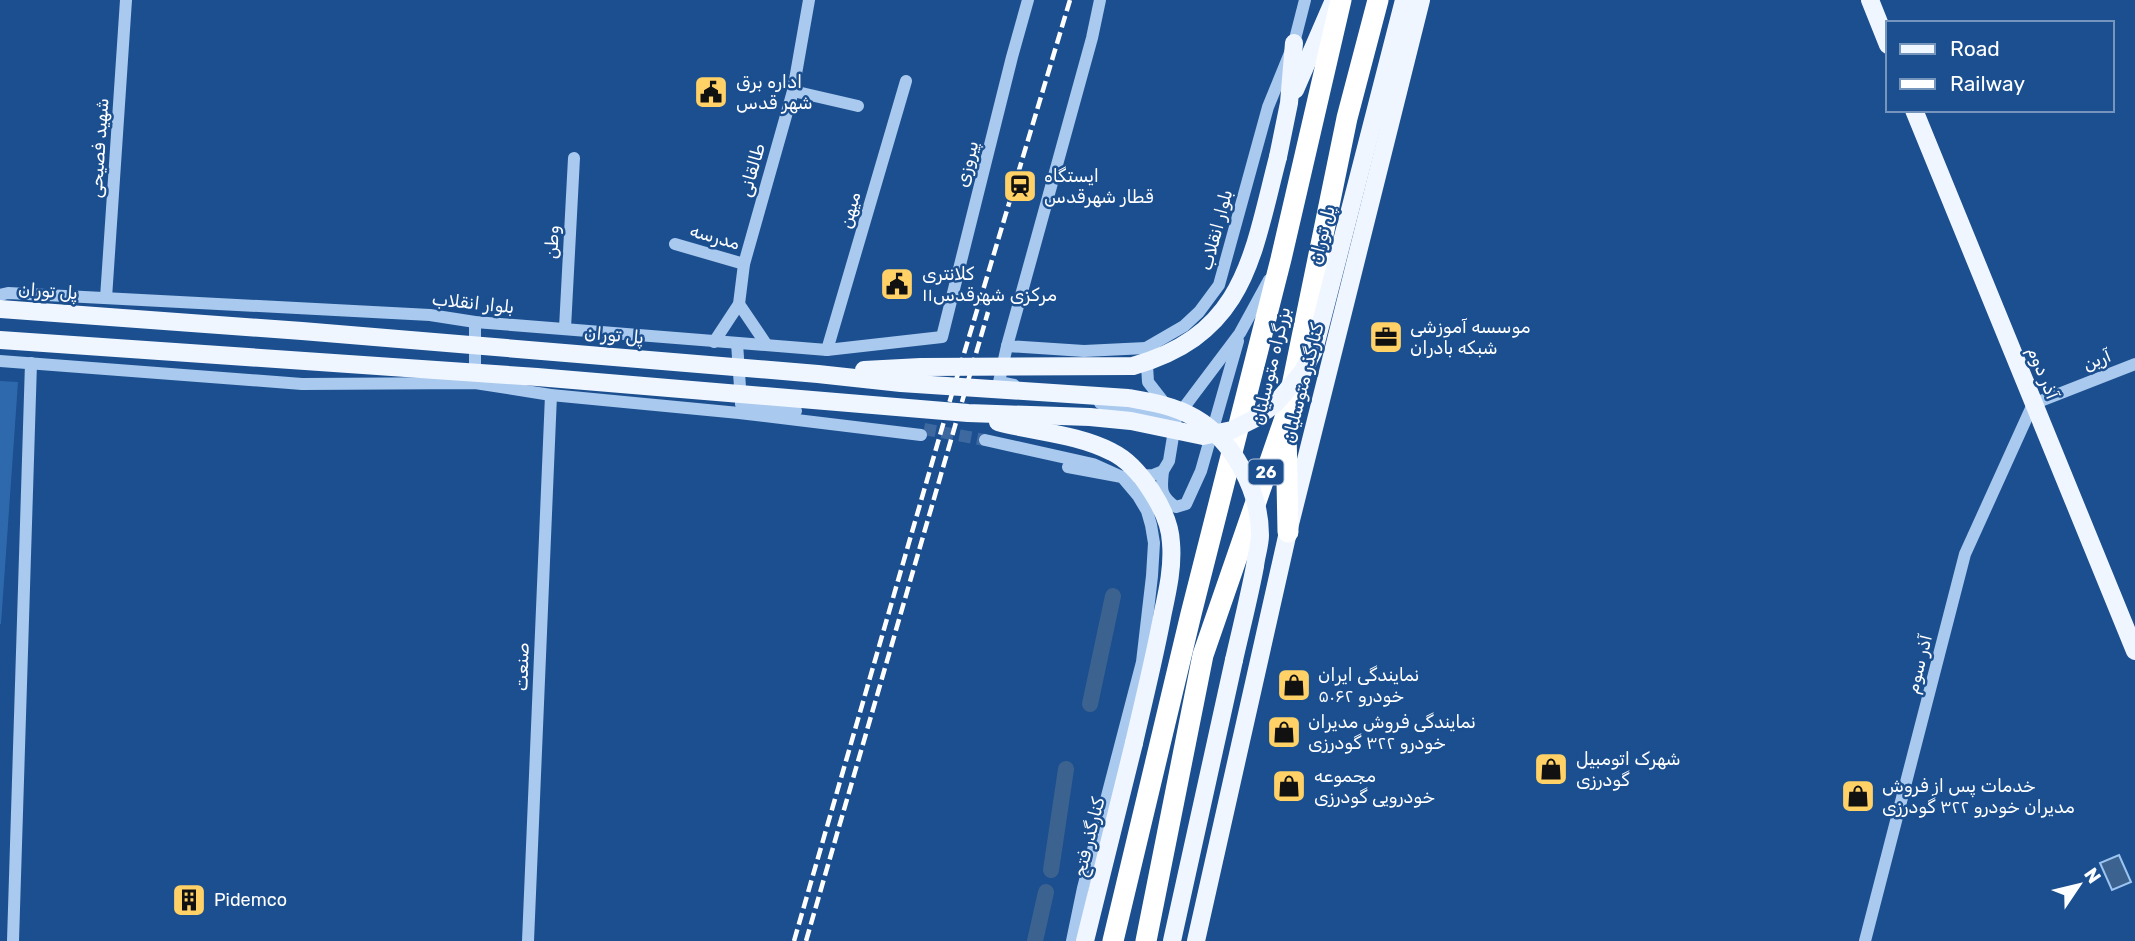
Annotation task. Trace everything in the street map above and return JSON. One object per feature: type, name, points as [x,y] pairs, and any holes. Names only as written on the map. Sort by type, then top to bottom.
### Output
[{"type":"highway","name":"بزرگراه متوسلیان","points":[[1113,941],[1187,628],[1281,259],[1341,0]]},
{"type":"highway","name":"بزرگراه متوسلیان","points":[[1146,941],[1203,655],[1286,415],[1348,118],[1378,0]]},
{"type":"highway","points":[[1286,415],[1288,532]]},
{"type":"main road","points":[[1289,103],[1334,0]]},
{"type":"main road","name":"پل توران","points":[[0,340],[551,378],[968,413],[1090,417],[1131,421],[1203,436],[1232,430],[1256,418],[1277,402],[1303,371],[1314,350],[1404,0]]},
{"type":"main road","name":"کنارگذر متوسلیان","points":[[1196,941],[1288,532],[1420,0]]},
{"type":"main road","points":[[1870,0],[1886,40]]},
{"type":"main road","points":[[818,373],[921,367],[1133,366],[1160,358],[1189,342],[1219,317],[1249,268],[1289,103],[1294,43]]},
{"type":"main road","name":"آذر دوم","points":[[1915,112],[2135,651]]},
{"type":"main road","name":"پل توران","points":[[0,309],[818,373],[901,383],[1128,398],[1166,405],[1194,417],[1224,443],[1242,469],[1252,488],[1260,535],[1172,941]]},
{"type":"main road","name":"پل توران","points":[[968,413],[1085,441],[1113,452],[1133,468],[1152,492],[1162,511],[1171,540],[1170,574],[1134,743]]},
{"type":"main road","name":"کنارگذر فتح","points":[[1085,941],[1134,743]]},
{"type":"street","name":"شهید فصیحی","points":[[106,298],[126,0]]},
{"type":"street","name":"طالقانی","points":[[714,342],[739,304],[744,264],[793,92],[809,0]]},
{"type":"street","name":"پیروزی","points":[[942,337],[1028,0]]},
{"type":"street","points":[[1100,0],[999,382],[1175,418]]},
{"type":"street","name":"بلوار انقلاب","points":[[1146,348],[1184,326],[1199,312],[1219,285],[1268,107],[1294,43],[1305,0]]},
{"type":"street","name":"میهن","points":[[827,350],[905,81]]},
{"type":"street","points":[[793,92],[858,106]]},
{"type":"street","name":"وطن","points":[[565,328],[574,159]]},
{"type":"street","name":"مدرسه","points":[[675,244],[744,264]]},
{"type":"street","points":[[1240,334],[1201,471],[1186,504],[1176,507],[1166,500],[1161,488],[1163,471],[1169,461],[1175,418],[1240,334],[1281,259]]},
{"type":"street","name":"بلوار انقلاب","points":[[0,295],[8,293],[430,315],[475,322],[827,350],[942,337]]},
{"type":"street","points":[[739,304],[766,344]]},
{"type":"street","points":[[475,322],[475,383]]},
{"type":"street","points":[[737,343],[740,408]]},
{"type":"street","points":[[1007,346],[1084,351],[1146,348],[1148,382],[1175,418]]},
{"type":"street","points":[[0,361],[302,384],[475,383],[551,395],[740,408],[922,432]]},
{"type":"street","points":[[13,941],[31,363]]},
{"type":"street","name":"آرین","points":[[2033,404],[2135,364]]},
{"type":"street","name":"صنعت","points":[[528,941],[551,395]]},
{"type":"street","name":"آذر سوم","points":[[1866,941],[1965,554],[2033,404]]},
{"type":"street","points":[[983,443],[1096,473],[1122,477],[1153,475],[1163,471]]},
{"type":"street","points":[[1072,941],[1083,888],[1142,662],[1152,576],[1152,525],[1138,496],[1122,477]]},
{"type":"shaded area","points":[[0,381],[18,382],[1,624],[0,624]]},
{"type":"shaded area","points":[[2119,855],[2131,882],[2112,890],[2100,863]]},
{"type":"waterway","points":[[1090,704],[1113,596]]},
{"type":"waterway","points":[[1051,870],[1066,769]]},
{"type":"waterway","points":[[1035,941],[1046,892]]},
{"type":"tunnel","points":[[924,429],[985,440]]},
{"type":"railway","points":[[794,941],[951,397],[1070,0]]},
{"type":"railway","points":[[806,941],[988,312]]},
{"type":"place","name":"اداره برق شهر قدس","points":[[711,92]]},
{"type":"place","name":"ایستگاه قطار شهرقدس","points":[[1020,186]]},
{"type":"place","name":"کلانتری ۱۱مرکزی شهرقدس","points":[[897,284]]},
{"type":"place","name":"موسسه آموزشی شبکه بادران","points":[[1386,337]]},
{"type":"place","name":"نمایندگی ایران خودرو ۵۰۶۲","points":[[1294,685]]},
{"type":"place","name":"نمایندگی فروش مدیران خودرو ۳۲۲ گودرزی","points":[[1284,732]]},
{"type":"place","name":"شهرک اتومبیل گودرزی","points":[[1551,769]]},
{"type":"place","name":"مجموعه خودرویی گودرزی","points":[[1289,786]]},
{"type":"place","name":"خدمات پس از فروش مدیران خودرو ۳۲۲ گودرزی","points":[[1858,796]]},
{"type":"place","name":"Pidemco","points":[[189,900]]}]
